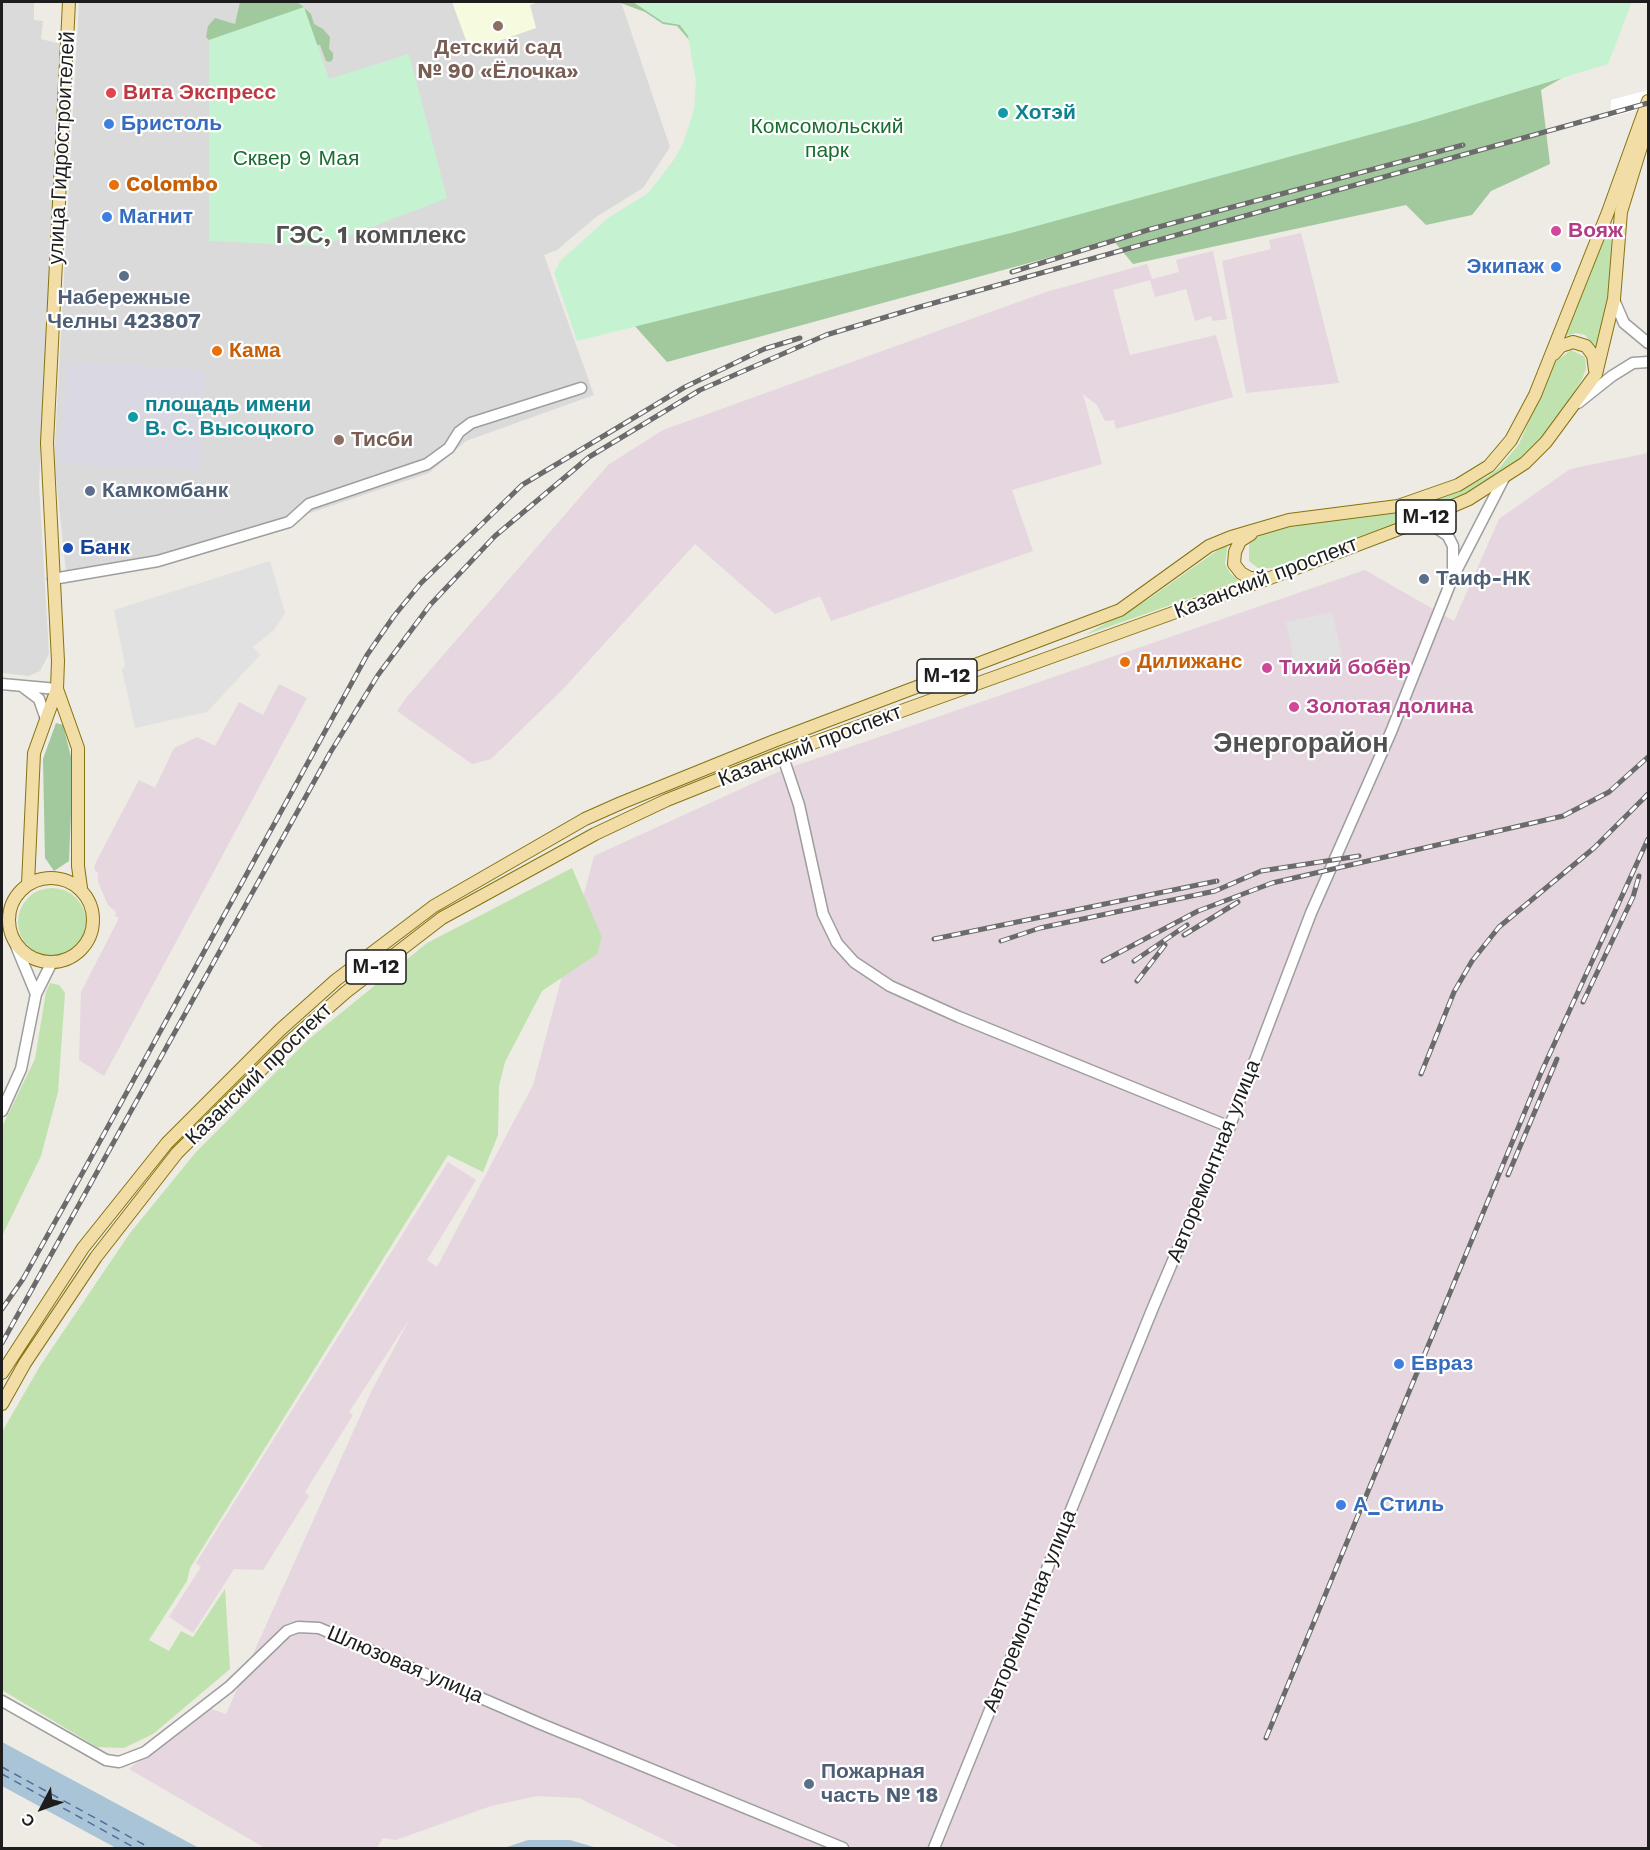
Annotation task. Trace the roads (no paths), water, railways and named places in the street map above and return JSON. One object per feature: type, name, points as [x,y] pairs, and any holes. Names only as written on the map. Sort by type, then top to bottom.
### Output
[{"type":"main road","name":"улица Гидростроителей","points":[[57,689],[58,661],[47,443],[69,2]]},
{"type":"main road","name":"Казанский проспект","points":[[2,1373],[83,1248],[138,1176],[209,1099],[280,1030],[336,980],[434,906],[585,819],[661,785],[1120,610],[1209,546],[1289,520],[1398,506],[1432,496],[1466,481],[1503,452],[1521,423],[1551,358],[1648,101]]},
{"type":"main road","name":"Казанский проспект","points":[[2,1404],[60,1310],[150,1185],[219,1110],[289,1042],[346,992],[442,918],[629,816],[667,800],[782,754],[1402,528],[1470,499],[1504,478],[1546,442],[1576,405],[1596,374],[1614,299],[1621,213],[1648,124]]},
{"type":"main road","points":[[1551,358],[1561,346],[1573,342],[1586,346],[1593,355],[1596,374]]},
{"type":"main road","points":[[1260,528],[1240,541],[1234,552],[1234,564],[1241,573],[1250,578],[1270,578]]},
{"type":"main road","points":[[28,884],[34,753],[57,689]]},
{"type":"main road","points":[[57,689],[78,748],[78,866],[81,888],[93,911],[91,934],[76,954],[52,962],[30,957],[12,936],[10,911],[15,898],[28,884],[52,878],[63,879],[81,888]]},
{"type":"main road","points":[[661,785],[654,795],[661,800],[667,800]]},
{"type":"main road","points":[[621,803],[634,803],[636,808],[629,816]]},
{"type":"street","points":[[1614,299],[1624,323],[1648,343]]},
{"type":"street","points":[[1576,405],[1612,376],[1633,363],[1648,362]]},
{"type":"street","points":[[53,579],[158,561],[289,522],[309,504],[427,464],[449,448],[459,432],[471,423],[581,388]]},
{"type":"street","name":"Авторемонтная улица","points":[[934,1848],[1155,1302],[1230,1127],[1311,913],[1391,732],[1452,579],[1504,478]]},
{"type":"street","points":[[1402,528],[1425,524],[1448,536],[1453,546],[1452,579]]},
{"type":"street","points":[[2,684],[57,689]]},
{"type":"street","points":[[20,686],[39,699],[46,719]]},
{"type":"street","points":[[782,754],[799,805],[823,914],[837,943],[854,962],[890,986],[959,1017],[1230,1127]]},
{"type":"street","points":[[12,936],[36,994]]},
{"type":"street","points":[[2,1111],[21,1069],[36,994],[52,962]]},
{"type":"street","name":"Шлюзовая улица","points":[[2,1701],[106,1760],[119,1762],[145,1752],[229,1687],[287,1631],[298,1627],[319,1628],[563,1733],[843,1848]]},
{"type":"water","points":[[2,1742],[199,1848],[116,1848],[2,1786]]},
{"type":"water","points":[[528,1840],[570,1840],[597,1848],[504,1848]]},
{"type":"railway","points":[[2,1343],[330,753],[378,675],[430,605],[495,536],[589,457],[700,390],[826,335],[1648,103]]},
{"type":"railway","points":[[1012,272],[1151,229],[1463,145]]},
{"type":"railway","points":[[2,1309],[23,1279],[83,1172],[367,655],[394,616],[421,583],[522,485],[685,387],[764,349],[800,338]]},
{"type":"railway","points":[[1103,961],[1198,911],[1272,883],[1563,816],[1609,792],[1648,757]]},
{"type":"railway","points":[[1421,1074],[1454,992],[1472,961],[1499,927],[1594,848],[1648,794]]},
{"type":"railway","points":[[1266,1738],[1540,1075],[1648,839]]},
{"type":"railway","points":[[1001,941],[1040,928],[1215,891],[1261,871],[1359,856]]},
{"type":"railway","points":[[1583,1002],[1633,897],[1639,876]]},
{"type":"railway","points":[[934,939],[1217,881]]},
{"type":"railway","points":[[1184,935],[1238,902]]},
{"type":"railway","points":[[1134,961],[1187,925]]},
{"type":"railway","points":[[1137,981],[1165,945]]},
{"type":"railway","points":[[1508,1175],[1557,1059]]},
{"type":"place","name":"Детский сад № 90 «Ёлочка»","points":[[498,26]]},
{"type":"place","name":"Вита Экспресс","points":[[111,93]]},
{"type":"place","name":"Хотэй","points":[[1003,113]]},
{"type":"place","name":"Бристоль","points":[[109,124]]},
{"type":"place","name":"Colombo","points":[[114,185]]},
{"type":"place","name":"Магнит","points":[[107,217]]},
{"type":"place","name":"Вояж","points":[[1556,231]]},
{"type":"place","name":"Экипаж","points":[[1556,267]]},
{"type":"place","name":"Набережные Челны 423807","points":[[124,276]]},
{"type":"place","name":"Кама","points":[[217,351]]},
{"type":"place","name":"площадь имени В. С. Высоцкого","points":[[133,417]]},
{"type":"place","name":"Тисби","points":[[339,440]]},
{"type":"place","name":"Камкомбанк","points":[[90,491]]},
{"type":"place","name":"Банк","points":[[68,548]]},
{"type":"place","name":"Таиф-НК","points":[[1424,579]]},
{"type":"place","name":"Дилижанс","points":[[1125,662]]},
{"type":"place","name":"Тихий бобёр","points":[[1267,668]]},
{"type":"place","name":"Золотая долина","points":[[1294,707]]},
{"type":"place","name":"Евраз","points":[[1399,1364]]},
{"type":"place","name":"А_Стиль","points":[[1341,1505]]},
{"type":"place","name":"Пожарная часть № 18","points":[[809,1784]]},
{"type":"district","name":"ГЭС, 1 комплекс","points":[[371,236]]},
{"type":"district","name":"Энергорайон","points":[[1301,744]]},
{"type":"park label","name":"Комсомольский парк","points":[[827,139]]},
{"type":"park label","name":"Сквер 9 Мая","points":[[296,159]]}]
